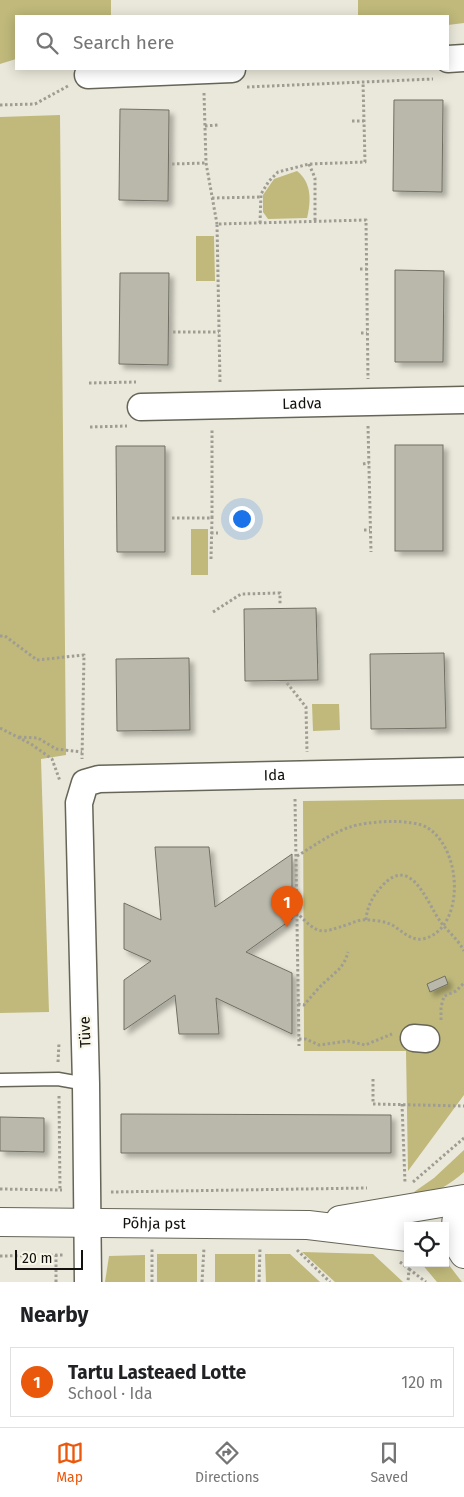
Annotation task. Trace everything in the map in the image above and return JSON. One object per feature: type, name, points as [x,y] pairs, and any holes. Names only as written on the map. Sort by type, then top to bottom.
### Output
[{"type":"street","points":[[449,66],[464,58]]},
{"type":"street","points":[[88,75],[237,78]]},
{"type":"street","name":"Ladva","points":[[141,407],[464,400]]},
{"type":"street","name":"Ida","points":[[80,770],[99,779],[464,771]]},
{"type":"street","name":"Tüve","points":[[80,770],[78,803],[86,1084],[88,1282]]},
{"type":"street","points":[[457,1250],[457,1215],[464,1201]]},
{"type":"street","name":"Põhja pst","points":[[300,1235],[464,1201]]},
{"type":"street","name":"Põhja pst","points":[[1,1222],[88,1223],[300,1235],[404,1237]]},
{"type":"lane","points":[[0,1080],[58,1079],[86,1084]]},
{"type":"path","points":[[237,78],[363,82],[436,70]]},
{"type":"path","points":[[0,105],[35,104],[88,75]]},
{"type":"path","points":[[260,223],[261,194],[269,180],[278,172],[309,164],[365,162],[363,82]]},
{"type":"path","points":[[204,89],[206,163],[217,224],[220,273],[220,382]]},
{"type":"path","points":[[352,121],[364,121]]},
{"type":"path","points":[[205,126],[218,125]]},
{"type":"path","points":[[172,164],[206,163]]},
{"type":"path","points":[[309,164],[315,178],[315,222]]},
{"type":"path","points":[[212,198],[261,197]]},
{"type":"path","points":[[217,224],[366,220],[368,380]]},
{"type":"path","points":[[360,269],[367,269]]},
{"type":"path","points":[[172,332],[219,332]]},
{"type":"path","points":[[361,334],[367,333]]},
{"type":"path","points":[[368,423],[371,552]]},
{"type":"path","points":[[211,559],[212,425]]},
{"type":"path","points":[[363,464],[369,463]]},
{"type":"path","points":[[212,468],[217,468]]},
{"type":"path","points":[[172,518],[212,518]]},
{"type":"path","points":[[364,530],[370,530]]},
{"type":"path","points":[[211,533],[218,533]]},
{"type":"path","points":[[213,612],[241,594],[280,593],[280,604]]},
{"type":"path","points":[[0,636],[5,636],[37,660],[84,655],[80,770],[60,783],[52,759],[31,744],[0,728]]},
{"type":"path","points":[[287,684],[306,707],[307,752],[316,752]]},
{"type":"path","points":[[16,736],[38,738],[56,748],[82,752]]},
{"type":"path","points":[[295,797],[299,1046]]},
{"type":"path","points":[[297,856],[348,827],[386,821],[410,824],[426,827],[445,845],[459,878]]},
{"type":"path","points":[[366,920],[370,903],[383,884],[394,877],[406,876],[416,882],[445,928],[464,950]]},
{"type":"path","points":[[297,913],[312,928],[319,932],[329,931],[366,920],[390,924],[414,939],[424,939],[450,924]]},
{"type":"path","points":[[298,1004],[304,1005],[325,981],[340,970],[348,952]]},
{"type":"path","points":[[299,1039],[306,1039],[319,1045],[348,1041],[365,1045],[390,1034],[420,1039],[433,1038],[439,1034],[441,1007],[444,996],[447,993],[456,991],[464,983]]},
{"type":"path","points":[[58,1040],[60,1190]]},
{"type":"path","points":[[373,1078],[372,1104],[464,1106]]},
{"type":"path","points":[[402,1104],[406,1188],[464,1138]]},
{"type":"path","points":[[0,1189],[87,1192],[368,1188]]},
{"type":"path","points":[[300,1235],[330,1282]]},
{"type":"path","points":[[152,1245],[152,1282]]},
{"type":"path","points":[[259,1282],[260,1245]]},
{"type":"path","points":[[202,1282],[204,1246]]},
{"type":"path","points":[[0,1256],[56,1255],[56,1282]]},
{"type":"path","points":[[408,1282],[409,1269]]},
{"type":"shaded area","points":[[0,0],[111,0],[111,15],[15,15],[15,59],[0,64]]},
{"type":"shaded area","points":[[358,0],[464,0],[464,23],[449,25],[449,15],[358,15]]},
{"type":"shaded area","points":[[60,115],[66,755],[41,759],[49,1012],[0,1013],[0,117]]},
{"type":"shaded area","points":[[297,171],[308,187],[309,205],[307,218],[268,219],[263,212],[263,195],[274,179]]},
{"type":"shaded area","points":[[196,236],[214,236],[215,281],[196,281]]},
{"type":"shaded area","points":[[191,529],[208,529],[208,575],[191,575]]},
{"type":"shaded area","points":[[312,704],[339,704],[340,730],[313,731]]},
{"type":"shaded area","points":[[464,799],[464,1095],[408,1171],[406,1051],[304,1051],[303,801]]},
{"type":"shaded area","points":[[464,1150],[464,1172],[442,1188],[417,1196],[414,1192],[434,1178]]},
{"type":"shaded area","points":[[302,1252],[373,1254],[403,1282],[335,1282]]},
{"type":"shaded area","points":[[157,1254],[197,1254],[197,1282],[157,1282]]},
{"type":"shaded area","points":[[215,1254],[255,1254],[255,1282],[215,1282]]},
{"type":"shaded area","points":[[265,1254],[290,1254],[320,1282],[266,1282]]},
{"type":"shaded area","points":[[145,1255],[145,1282],[105,1282],[109,1256]]},
{"type":"shaded area","points":[[449,1265],[462,1282],[437,1282],[424,1267],[449,1267]]},
{"type":"building","points":[[394,100],[443,100],[442,192],[393,191]]},
{"type":"building","points":[[120,109],[169,110],[168,201],[119,200]]},
{"type":"building","points":[[395,270],[444,271],[443,362],[395,362]]},
{"type":"building","points":[[120,273],[169,273],[168,365],[119,364]]},
{"type":"building","points":[[395,445],[443,445],[443,551],[395,551]]},
{"type":"building","points":[[116,446],[165,446],[165,552],[117,552]]},
{"type":"building","points":[[316,608],[318,680],[245,681],[244,609]]},
{"type":"building","points":[[444,653],[446,728],[371,729],[370,654]]},
{"type":"building","points":[[189,658],[190,730],[117,731],[116,659]]},
{"type":"building","points":[[155,847],[209,847],[215,907],[292,854],[292,919],[246,952],[292,973],[292,1034],[216,998],[219,1034],[179,1034],[175,995],[124,1030],[124,980],[151,961],[124,949],[124,903],[161,920]]},
{"type":"building","points":[[445,976],[448,984],[430,992],[427,984]]},
{"type":"building","points":[[121,1114],[391,1115],[391,1153],[121,1153]]},
{"type":"building","points":[[0,1117],[44,1118],[44,1152],[0,1151]]},
{"type":"place","name":"Tartu Lasteaed Lotte","points":[[287,927]]}]
